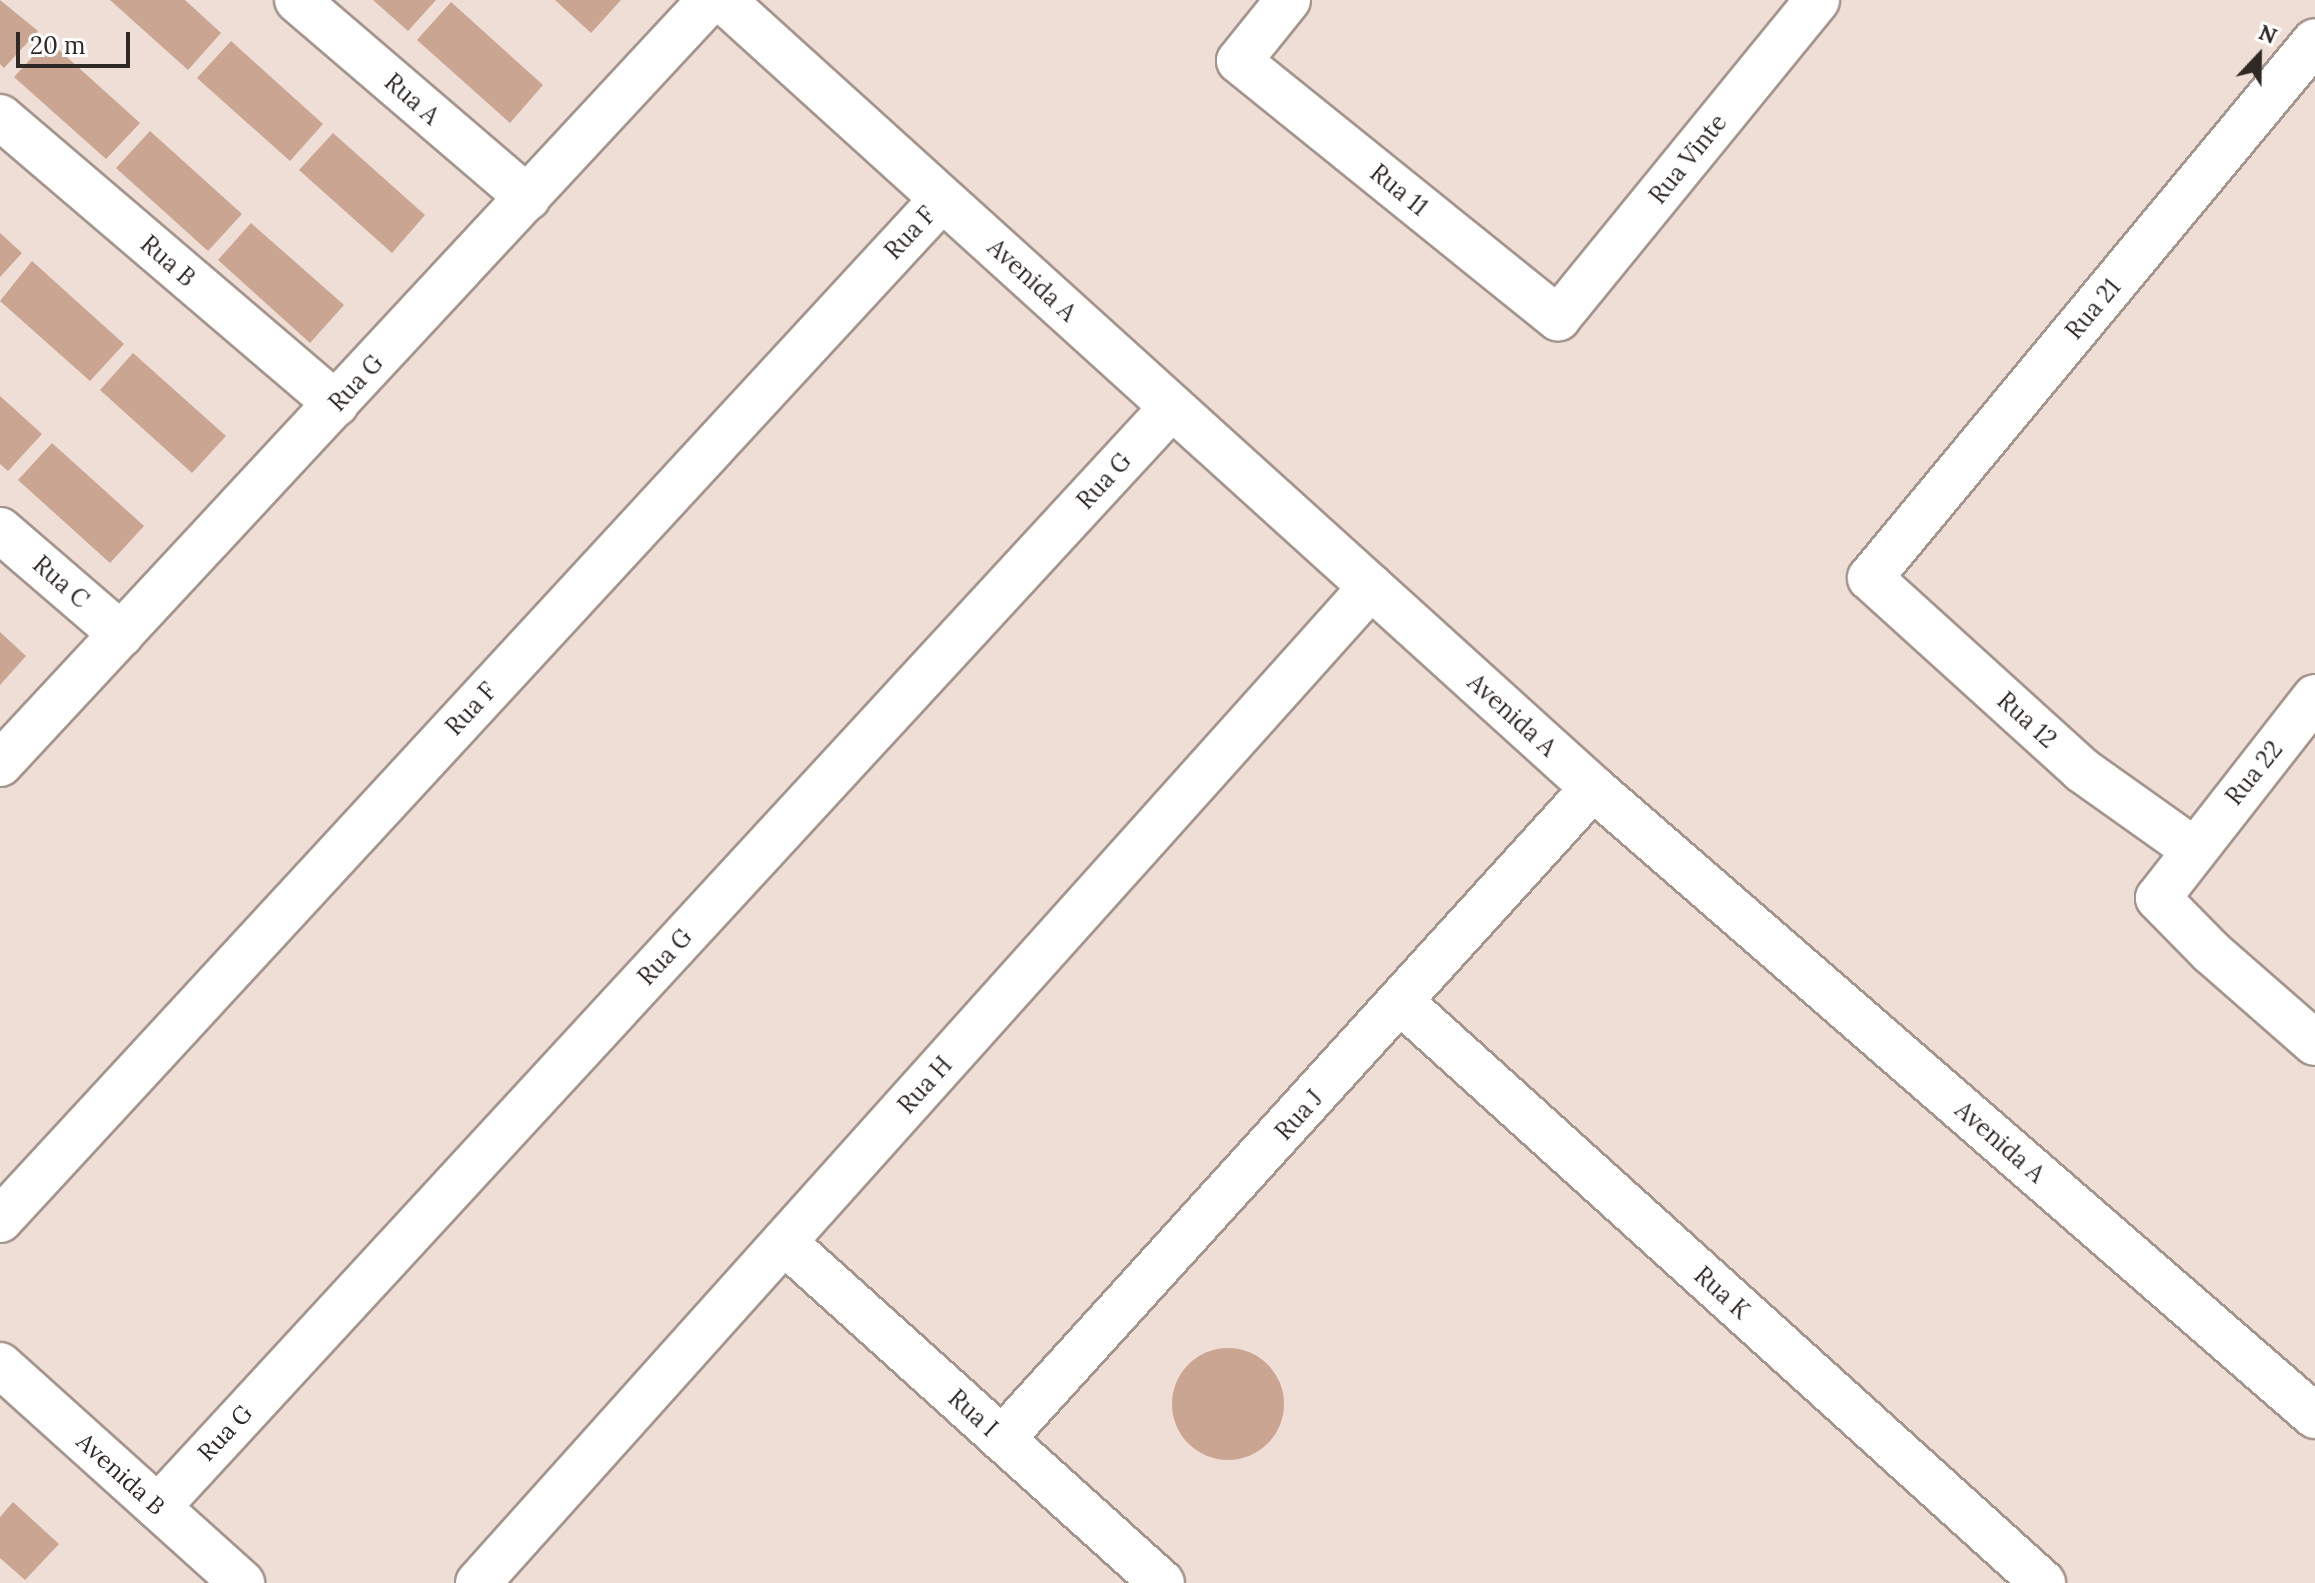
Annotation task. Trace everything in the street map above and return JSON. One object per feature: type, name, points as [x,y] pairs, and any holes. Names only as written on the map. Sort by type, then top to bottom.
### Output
[{"type":"street","name":"Rua A","points":[[297,0],[528,198]]},
{"type":"street","name":"Rua G","points":[[0,764],[710,0]]},
{"type":"street","name":"Avenida A","points":[[723,0],[1593,788],[2315,1416]]},
{"type":"street","name":"Rua 11","points":[[1288,0],[1239,61],[1558,318]]},
{"type":"street","name":"Rua Vinte","points":[[1558,318],[1817,0]]},
{"type":"street","name":"Rua 21","points":[[1870,578],[2315,41]]},
{"type":"street","name":"Rua B","points":[[0,117],[336,404]]},
{"type":"street","name":"Rua F","points":[[0,1220],[942,199]]},
{"type":"street","name":"Rua G","points":[[158,1507],[1172,407]]},
{"type":"street","name":"Rua C","points":[[0,530],[121,634]]},
{"type":"street","name":"Rua 12","points":[[1870,578],[2082,770],[2193,849]]},
{"type":"street","name":"Rua H","points":[[478,1583],[1371,587]]},
{"type":"street","name":"Rua 22","points":[[2315,697],[2193,849],[2158,898],[2211,952],[2315,1043]]},
{"type":"street","name":"Rua J","points":[[1002,1439],[1593,788]]},
{"type":"street","name":"Rua K","points":[[1401,1002],[2043,1583]]},
{"type":"street","name":"Rua I","points":[[784,1242],[1162,1583]]},
{"type":"street","name":"Avenida B","points":[[0,1365],[242,1583]]},
{"type":"building","points":[[0,0],[38,31],[4,68],[0,64]]},
{"type":"building","points":[[110,0],[185,0],[221,33],[188,70]]},
{"type":"building","points":[[373,0],[436,0],[408,31]]},
{"type":"building","points":[[555,0],[621,0],[591,33]]},
{"type":"building","points":[[451,2],[543,85],[510,123],[417,40]]},
{"type":"building","points":[[48,40],[140,123],[106,159],[14,77]]},
{"type":"building","points":[[231,41],[323,124],[290,161],[197,78]]},
{"type":"building","points":[[150,131],[242,214],[208,251],[116,168]]},
{"type":"building","points":[[333,133],[425,215],[392,253],[299,170]]},
{"type":"building","points":[[251,223],[344,305],[310,343],[218,260]]},
{"type":"building","points":[[0,233],[22,253],[0,277]]},
{"type":"building","points":[[32,261],[124,344],[90,381],[0,301]]},
{"type":"building","points":[[133,353],[226,436],[192,473],[100,390]]},
{"type":"building","points":[[0,396],[42,434],[8,471],[0,464]]},
{"type":"building","points":[[52,443],[144,526],[110,563],[18,480]]},
{"type":"building","points":[[0,632],[26,656],[0,685]]},
{"type":"building","points":[[1228,1348],[1249,1352],[1267,1365],[1280,1383],[1284,1404],[1280,1425],[1267,1443],[1249,1456],[1228,1460],[1207,1456],[1189,1443],[1176,1425],[1172,1404],[1176,1383],[1189,1365],[1207,1352]]},
{"type":"building","points":[[13,1502],[59,1544],[25,1580],[0,1558],[0,1517]]}]
